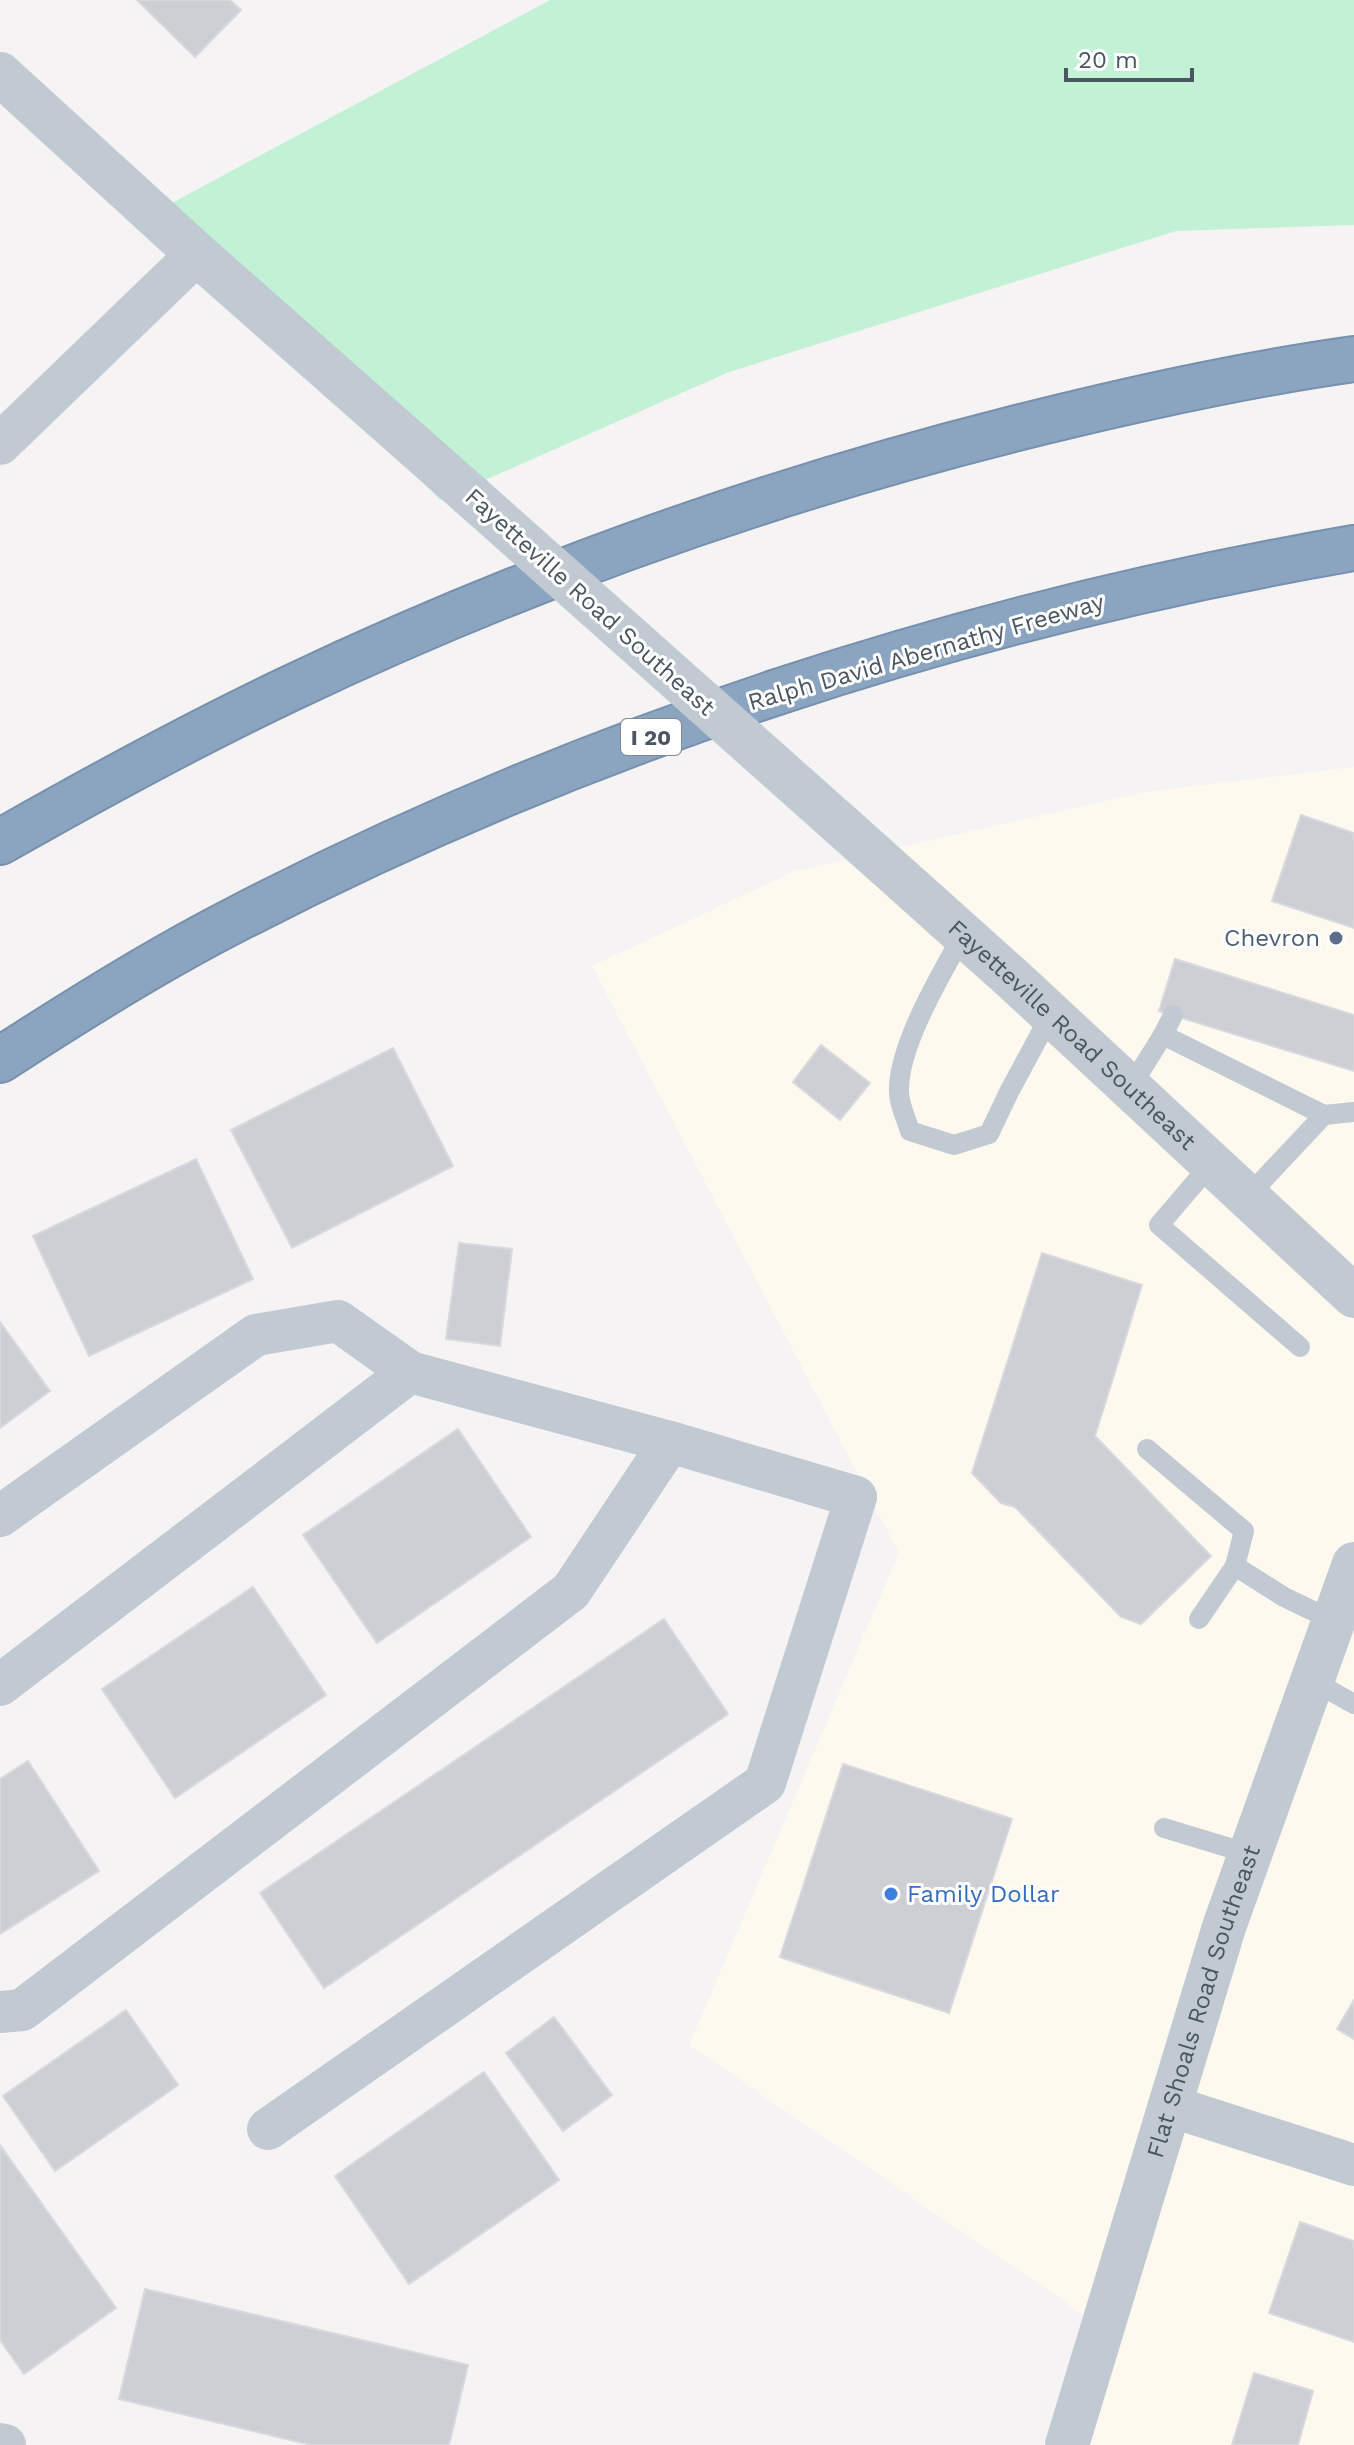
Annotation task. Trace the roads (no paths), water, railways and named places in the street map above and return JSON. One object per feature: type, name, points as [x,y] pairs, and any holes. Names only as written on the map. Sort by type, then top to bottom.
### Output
[{"type":"highway","points":[[0,842],[179,744],[291,688],[470,609],[649,539],[789,492],[937,448],[1112,404],[1282,369],[1354,359]]},
{"type":"highway","name":"Ralph David Abernathy Freeway","points":[[0,1060],[62,1020],[230,922],[393,842],[611,751],[820,678],[1031,618],[1251,566],[1354,548]]},
{"type":"street","name":"Fayetteville Road Southeast","points":[[0,74],[197,254],[1051,1014],[1354,1296]]},
{"type":"street","points":[[0,444],[197,254]]},
{"type":"street","points":[[0,1516],[256,1335],[338,1321],[410,1372],[670,1442],[856,1497],[765,1783],[268,2129]]},
{"type":"street","points":[[0,1685],[410,1372]]},
{"type":"street","points":[[0,2012],[22,2010],[571,1591],[670,1442]]},
{"type":"street","name":"Flat Shoals Road Southeast","points":[[1067,2445],[1224,1927],[1354,1564]]},
{"type":"street","points":[[1170,2106],[1354,2165]]},
{"type":"lane","points":[[963,935],[905,1050],[898,1091],[910,1131],[954,1145],[989,1134],[1051,1014]]},
{"type":"lane","points":[[1130,1088],[1173,1015]]},
{"type":"lane","points":[[1163,1035],[1324,1115],[1354,1112]]},
{"type":"lane","points":[[1247,1197],[1324,1115]]},
{"type":"lane","points":[[1211,1164],[1159,1225],[1300,1347]]},
{"type":"lane","points":[[1147,1449],[1244,1531],[1235,1566],[1199,1619]]},
{"type":"lane","points":[[1235,1566],[1284,1597],[1334,1621]]},
{"type":"lane","points":[[1313,1681],[1354,1704]]},
{"type":"lane","points":[[1164,1828],[1250,1854]]},
{"type":"place","name":"Chevron","points":[[1336,938]]},
{"type":"place","name":"Family Dollar","points":[[891,1894]]}]
